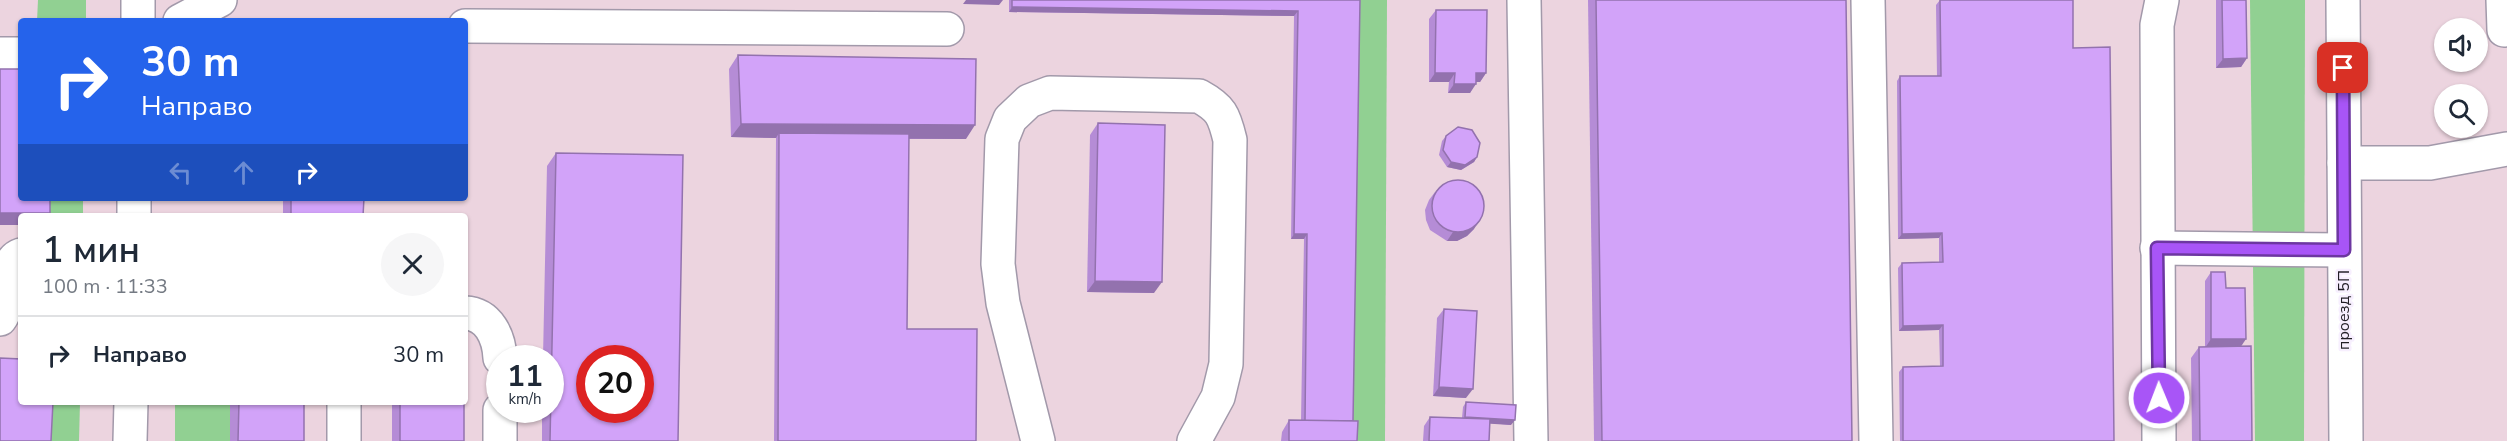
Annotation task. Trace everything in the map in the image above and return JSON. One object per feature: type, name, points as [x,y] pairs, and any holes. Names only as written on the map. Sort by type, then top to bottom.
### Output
[{"type":"street","points":[[138,0],[138,18]]},
{"type":"street","points":[[186,18],[220,0]]},
{"type":"street","points":[[1524,0],[1531,441]]},
{"type":"street","points":[[1868,0],[1876,441]]},
{"type":"street","points":[[2159,441],[2157,25],[2163,0]]},
{"type":"street","name":"проезд 5П","points":[[2343,0],[2346,441]]},
{"type":"street","points":[[468,26],[947,29]]},
{"type":"street","points":[[0,54],[18,54]]},
{"type":"street","points":[[1038,441],[1003,303],[998,264],[1002,139],[1010,118],[1029,102],[1050,93],[1199,96],[1215,105],[1225,119],[1230,140],[1226,364],[1218,397],[1194,441]]},
{"type":"street","points":[[2344,163],[2430,163],[2507,149]]},
{"type":"street","points":[[2157,248],[2344,250]]},
{"type":"street","points":[[0,319],[5,308],[6,270],[9,263],[18,257]]},
{"type":"street","points":[[468,313],[473,313],[487,322],[497,336],[498,345]]},
{"type":"street","points":[[130,441],[131,405]]},
{"type":"street","points":[[344,405],[344,441]]},
{"type":"street","points":[[500,423],[500,441]]},
{"type":"shaded area","points":[[0,0],[2507,0],[2507,441],[0,441]]},
{"type":"green space","points":[[38,0],[86,0],[86,18],[37,18]]},
{"type":"green space","points":[[1356,0],[1387,0],[1385,441],[1350,441]]},
{"type":"green space","points":[[2250,0],[2305,0],[2304,441],[2255,441]]},
{"type":"green space","points":[[43,201],[83,201],[83,213],[42,213]]},
{"type":"green space","points":[[45,405],[80,405],[79,441],[44,441]]},
{"type":"green space","points":[[175,405],[230,405],[230,441],[175,441]]},
{"type":"building","points":[[1012,0],[1360,0],[1353,421],[1305,421],[1307,234],[1294,234],[1298,11],[1012,7]]},
{"type":"building","points":[[1596,0],[1846,0],[1852,441],[1602,441]]},
{"type":"building","points":[[1940,0],[2073,0],[2073,48],[2110,47],[2114,441],[1903,441],[1903,367],[1943,366],[1943,325],[1903,326],[1902,263],[1943,262],[1942,233],[1902,234],[1900,76],[1941,76]]},
{"type":"building","points":[[2222,0],[2246,0],[2247,58],[2223,59]]},
{"type":"building","points":[[1436,10],[1487,10],[1486,73],[1476,73],[1476,84],[1454,84],[1455,73],[1435,73]]},
{"type":"building","points":[[738,55],[976,59],[975,125],[741,124]]},
{"type":"building","points":[[0,69],[18,69],[18,201],[50,201],[50,213],[0,213]]},
{"type":"building","points":[[1098,123],[1165,125],[1162,282],[1095,281]]},
{"type":"building","points":[[1458,127],[1472,130],[1480,143],[1477,157],[1465,165],[1451,162],[1443,150],[1446,136]]},
{"type":"building","points":[[779,133],[909,134],[907,329],[977,329],[976,441],[778,441]]},
{"type":"building","points":[[556,153],[683,155],[678,441],[550,441],[550,423],[564,423],[564,345],[552,345]]},
{"type":"building","points":[[1453,180],[1463,180],[1473,184],[1480,191],[1484,206],[1480,221],[1473,228],[1463,232],[1453,232],[1443,228],[1436,221],[1432,211],[1432,201],[1436,191],[1443,184]]},
{"type":"building","points":[[291,201],[364,201],[363,213],[291,213]]},
{"type":"building","points":[[2211,272],[2225,272],[2226,288],[2245,288],[2246,339],[2211,339]]},
{"type":"building","points":[[1444,309],[1477,311],[1473,389],[1439,387]]},
{"type":"building","points":[[2251,346],[2252,441],[2200,441],[2199,347]]},
{"type":"building","points":[[0,358],[18,359],[18,405],[53,405],[51,441],[0,441]]},
{"type":"building","points":[[1466,402],[1516,405],[1515,420],[1465,417]]},
{"type":"building","points":[[239,405],[304,405],[304,441],[238,441]]},
{"type":"building","points":[[400,405],[464,405],[464,441],[400,441]]},
{"type":"building","points":[[1430,417],[1490,419],[1489,441],[1429,441]]},
{"type":"building","points":[[1289,420],[1358,421],[1357,441],[1289,441]]},
{"type":"route","points":[[2159,398],[2157,248],[2344,250],[2343,68]]}]
